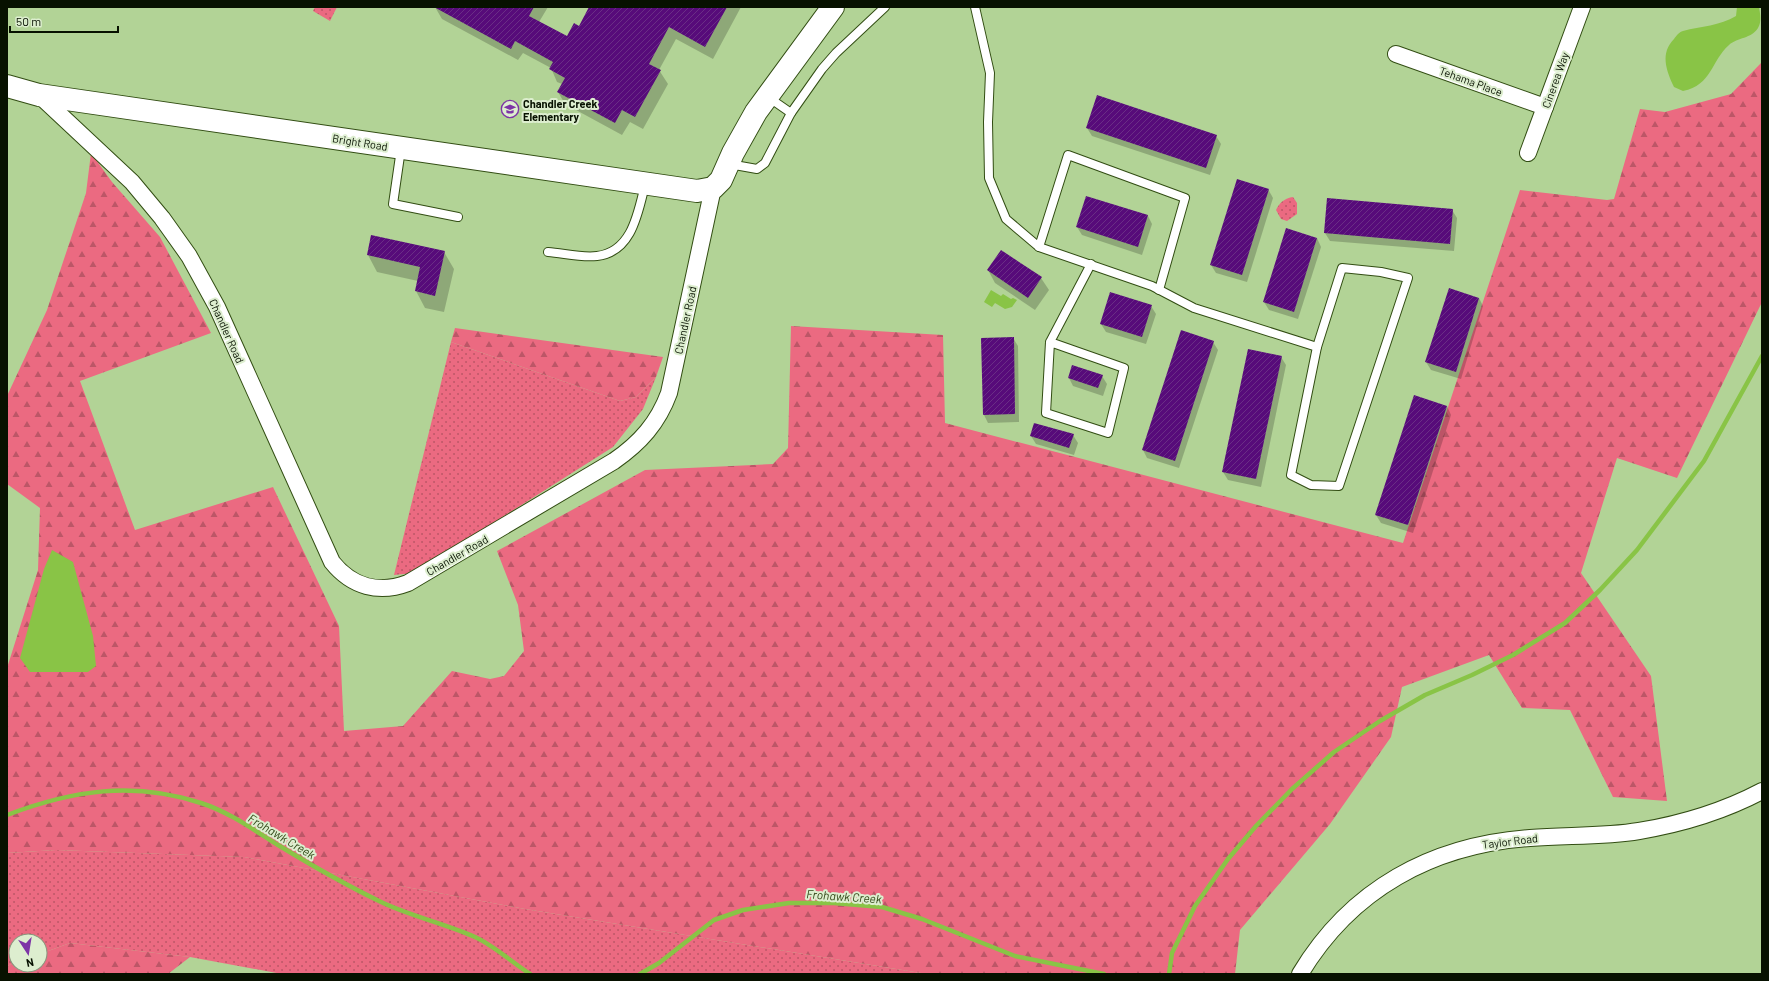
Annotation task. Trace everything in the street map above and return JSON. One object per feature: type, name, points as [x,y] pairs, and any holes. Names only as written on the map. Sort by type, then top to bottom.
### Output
[{"type":"street","name":"Chandler Road","points":[[39,95],[132,182],[162,218],[189,256],[217,307],[332,562],[338,570],[353,581],[372,588],[397,587],[414,580],[614,461],[631,450],[644,437],[659,416],[669,393],[713,188],[721,180],[743,134],[767,97],[834,7]]},
{"type":"street","name":"Cinerea Way","points":[[1528,153],[1582,7]]},
{"type":"street","name":"Tehama Place","points":[[1396,54],[1545,107]]},
{"type":"street","name":"Bright Road","points":[[7,86],[39,95],[645,184],[697,191],[713,188]]},
{"type":"street","name":"Taylor Road","points":[[1300,974],[1331,931],[1349,913],[1383,885],[1423,862],[1469,847],[1492,842],[1530,838],[1607,835],[1663,827],[1707,814],[1762,791]]},
{"type":"lane","points":[[728,164],[757,169],[765,163],[791,113],[822,68],[885,7]]},
{"type":"lane","points":[[975,7],[990,73],[989,178],[1006,219],[1039,247],[1092,264],[1152,286],[1194,308],[1317,347]]},
{"type":"lane","points":[[767,97],[791,113]]},
{"type":"lane","points":[[401,148],[393,204],[458,217]]},
{"type":"lane","points":[[1039,247],[1068,155],[1185,198],[1159,290]]},
{"type":"lane","points":[[548,252],[596,256],[610,252],[631,233],[645,184]]},
{"type":"lane","points":[[1050,342],[1124,368],[1108,433],[1046,413],[1050,342],[1092,264]]},
{"type":"lane","points":[[1342,268],[1380,272],[1408,278],[1339,486],[1311,485],[1292,475],[1317,347],[1342,268]]},
{"type":"green space","points":[[315,7],[337,7],[330,21],[313,11]]},
{"type":"green space","points":[[1762,62],[1762,302],[1677,478],[1617,458],[1581,573],[1651,676],[1667,801],[1613,797],[1570,710],[1522,708],[1489,655],[1402,687],[1391,737],[1330,824],[1240,930],[1235,974],[927,974],[525,909],[244,857],[56,850],[7,853],[7,668],[38,570],[40,508],[7,484],[7,396],[47,310],[86,193],[91,153],[112,182],[160,237],[211,333],[80,381],[135,530],[273,487],[339,626],[344,731],[403,726],[452,671],[490,679],[504,676],[524,651],[518,605],[497,551],[645,470],[773,464],[788,448],[791,326],[943,335],[945,423],[1403,543],[1520,190],[1607,200],[1614,199],[1640,109],[1665,112],[1731,94]]},
{"type":"green space","points":[[1293,197],[1297,203],[1297,214],[1287,221],[1281,219],[1276,210],[1277,207],[1285,200]]},
{"type":"green space","points":[[455,328],[663,357],[656,377],[636,397],[620,401],[451,342]]},
{"type":"green space","points":[[451,342],[620,401],[636,397],[656,377],[643,409],[613,447],[414,573],[394,575]]},
{"type":"green space","points":[[56,850],[244,857],[525,909],[927,974],[282,974],[190,957],[70,943],[48,951],[48,933],[8,933],[7,966],[7,853]]},
{"type":"green space","points":[[70,943],[190,957],[168,974],[7,974],[8,966],[8,973],[48,973],[48,951]]},
{"type":"shaded area","points":[[1737,7],[1759,7],[1760,20],[1759,26],[1755,32],[1729,45],[1718,58],[1706,78],[1700,84],[1683,91],[1674,87],[1666,62],[1667,50],[1670,44],[1679,33],[1683,31],[1717,24],[1736,16]]},
{"type":"shaded area","points":[[991,290],[1001,296],[1003,294],[1011,299],[1013,298],[1017,300],[1012,307],[1005,309],[995,303],[992,307],[984,302]]},
{"type":"shaded area","points":[[52,550],[73,562],[93,636],[96,666],[88,672],[30,672],[20,658],[44,569]]},
{"type":"building","points":[[434,7],[534,7],[529,16],[567,36],[574,23],[579,26],[589,7],[727,7],[705,47],[669,27],[649,64],[661,70],[635,117],[622,110],[615,123],[557,92],[565,78],[549,69],[553,62],[515,41],[511,49]]},
{"type":"building","points":[[1097,95],[1217,135],[1206,168],[1086,128]]},
{"type":"building","points":[[1237,179],[1269,189],[1242,275],[1210,265]]},
{"type":"building","points":[[1086,196],[1148,215],[1138,247],[1076,227]]},
{"type":"building","points":[[1327,198],[1453,209],[1450,244],[1324,233]]},
{"type":"building","points":[[1286,228],[1317,238],[1294,312],[1263,302]]},
{"type":"building","points":[[371,235],[445,251],[435,296],[415,291],[420,267],[367,255]]},
{"type":"building","points":[[1001,250],[1042,277],[1028,298],[987,270]]},
{"type":"building","points":[[1449,288],[1479,298],[1456,372],[1425,362]]},
{"type":"building","points":[[1110,292],[1152,305],[1142,337],[1100,324]]},
{"type":"building","points":[[1181,330],[1214,341],[1175,461],[1142,450]]},
{"type":"building","points":[[1014,337],[1015,414],[983,415],[981,338]]},
{"type":"building","points":[[1248,349],[1282,356],[1256,479],[1222,472]]},
{"type":"building","points":[[1072,365],[1103,375],[1098,388],[1068,378]]},
{"type":"building","points":[[1414,395],[1447,406],[1408,525],[1375,515]]},
{"type":"building","points":[[1034,423],[1074,434],[1069,448],[1030,436]]},
{"type":"waterway","points":[[1169,974],[1172,953],[1195,906],[1228,859],[1256,826],[1292,789],[1334,752],[1380,721],[1425,695],[1472,675],[1513,655],[1565,623],[1600,590],[1637,550],[1704,461],[1762,356]]},
{"type":"waterway","name":"Frohawk Creek","points":[[7,815],[56,799],[103,791],[151,792],[176,796],[201,803],[231,816],[315,867],[379,901],[402,911],[482,940],[530,974]]},
{"type":"waterway","name":"Frohawk Creek","points":[[640,974],[659,963],[714,920],[743,910],[789,903],[834,903],[882,907],[922,919],[1015,956],[1104,974]]},
{"type":"place","name":"Chandler Creek Elementary","points":[[510,109]]}]
